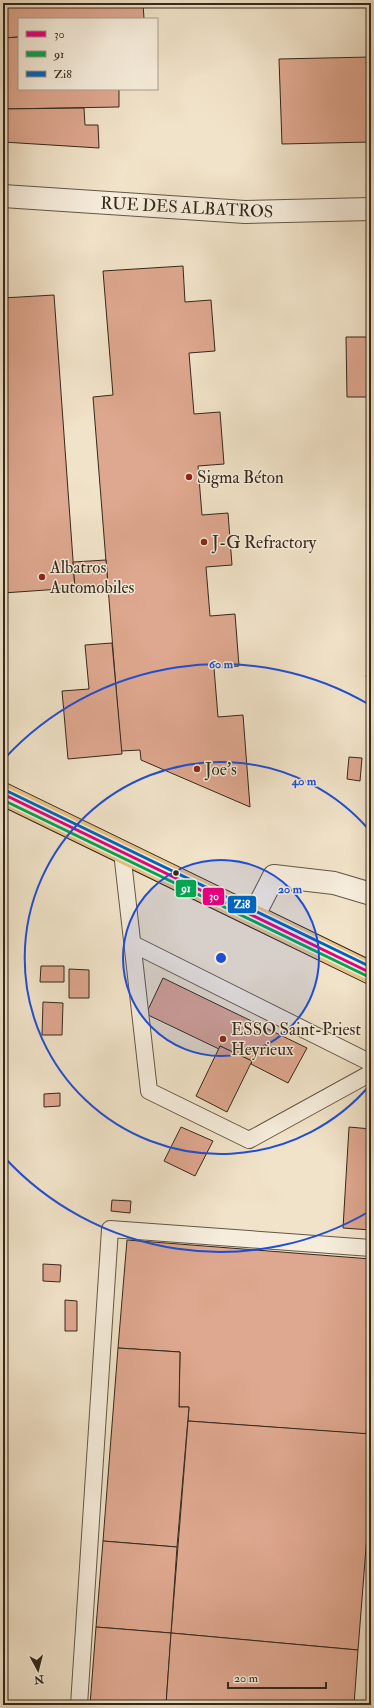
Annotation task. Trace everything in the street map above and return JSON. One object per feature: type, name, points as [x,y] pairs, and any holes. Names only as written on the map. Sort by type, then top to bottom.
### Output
[{"type":"main road","points":[[3,794],[371,973]]},
{"type":"street","name":"RUE DES ALBATROS","points":[[3,196],[245,212],[371,209]]},
{"type":"street","points":[[254,916],[274,876],[334,883],[371,894]]},
{"type":"lane","points":[[122,852],[149,1091],[249,1140],[371,1073]]},
{"type":"lane","points":[[133,944],[371,1063]]},
{"type":"lane","points":[[79,1705],[110,1229],[371,1248]]},
{"type":"building","points":[[3,3],[143,3],[144,18],[18,18],[18,37],[3,38]]},
{"type":"building","points":[[18,37],[18,90],[119,90],[119,107],[3,109],[3,38]]},
{"type":"building","points":[[371,57],[371,142],[282,144],[279,59]]},
{"type":"building","points":[[84,108],[85,125],[98,125],[99,148],[3,142],[3,109]]},
{"type":"building","points":[[369,262],[371,262],[371,397],[347,397],[346,337],[370,337]]},
{"type":"building","points":[[183,266],[185,302],[211,300],[215,351],[189,353],[194,414],[220,412],[224,464],[198,466],[202,515],[228,513],[232,565],[206,567],[210,616],[235,614],[239,666],[214,668],[218,717],[243,715],[250,807],[141,760],[140,750],[121,751],[93,397],[113,395],[103,271]]},
{"type":"building","points":[[54,295],[75,588],[3,593],[3,298]]},
{"type":"building","points":[[106,560],[108,585],[75,588],[73,562]]},
{"type":"building","points":[[112,643],[122,754],[68,759],[62,691],[89,689],[85,645]]},
{"type":"building","points":[[371,656],[371,678],[366,677]]},
{"type":"building","points":[[349,757],[362,758],[360,781],[347,779]]},
{"type":"building","points":[[367,779],[371,779],[371,784],[367,784]]},
{"type":"building","points":[[367,784],[371,784],[371,802],[368,802]]},
{"type":"building","points":[[368,802],[371,802],[371,856]]},
{"type":"building","points":[[41,966],[64,966],[64,982],[40,982]]},
{"type":"building","points":[[69,969],[89,970],[89,998],[69,998]]},
{"type":"building","points":[[163,978],[307,1048],[288,1083],[251,1064],[252,1061],[220,1046],[219,1049],[146,1014]]},
{"type":"building","points":[[43,1002],[63,1003],[62,1035],[42,1035]]},
{"type":"building","points":[[220,1046],[252,1061],[227,1112],[196,1096]]},
{"type":"building","points":[[60,1093],[60,1106],[44,1107],[44,1094]]},
{"type":"building","points":[[181,1127],[213,1141],[195,1176],[164,1161]]},
{"type":"building","points":[[349,1127],[371,1129],[371,1230],[343,1228]]},
{"type":"building","points":[[112,1200],[131,1201],[130,1213],[111,1211]]},
{"type":"building","points":[[127,1240],[371,1259],[371,1378],[366,1434],[188,1421],[189,1407],[179,1407],[180,1352],[118,1348]]},
{"type":"building","points":[[43,1264],[61,1265],[60,1282],[43,1281]]},
{"type":"building","points":[[65,1300],[77,1301],[77,1331],[65,1331]]},
{"type":"building","points":[[118,1348],[180,1352],[179,1407],[189,1407],[177,1547],[103,1541]]},
{"type":"building","points":[[188,1421],[371,1434],[371,1484],[358,1650],[171,1633]]},
{"type":"building","points":[[103,1541],[177,1547],[171,1633],[96,1627]]},
{"type":"building","points":[[96,1627],[171,1633],[166,1705],[90,1705]]},
{"type":"building","points":[[171,1633],[358,1650],[354,1705],[166,1705]]},
{"type":"transit line","name":"Zi8","points":[[5,790],[371,967]]},
{"type":"transit line","name":"30","points":[[3,794],[371,973]]},
{"type":"transit line","name":"91","points":[[3,800],[369,977]]},
{"type":"place","name":"Sigma Béton","points":[[189,477]]},
{"type":"place","name":"J-G Refractory","points":[[204,542]]},
{"type":"place","name":"Albatros Automobiles","points":[[42,577]]},
{"type":"place","name":"Joe's","points":[[197,769]]},
{"type":"place","name":"ESSO Saint-Priest Heyrieux","points":[[223,1039]]}]
